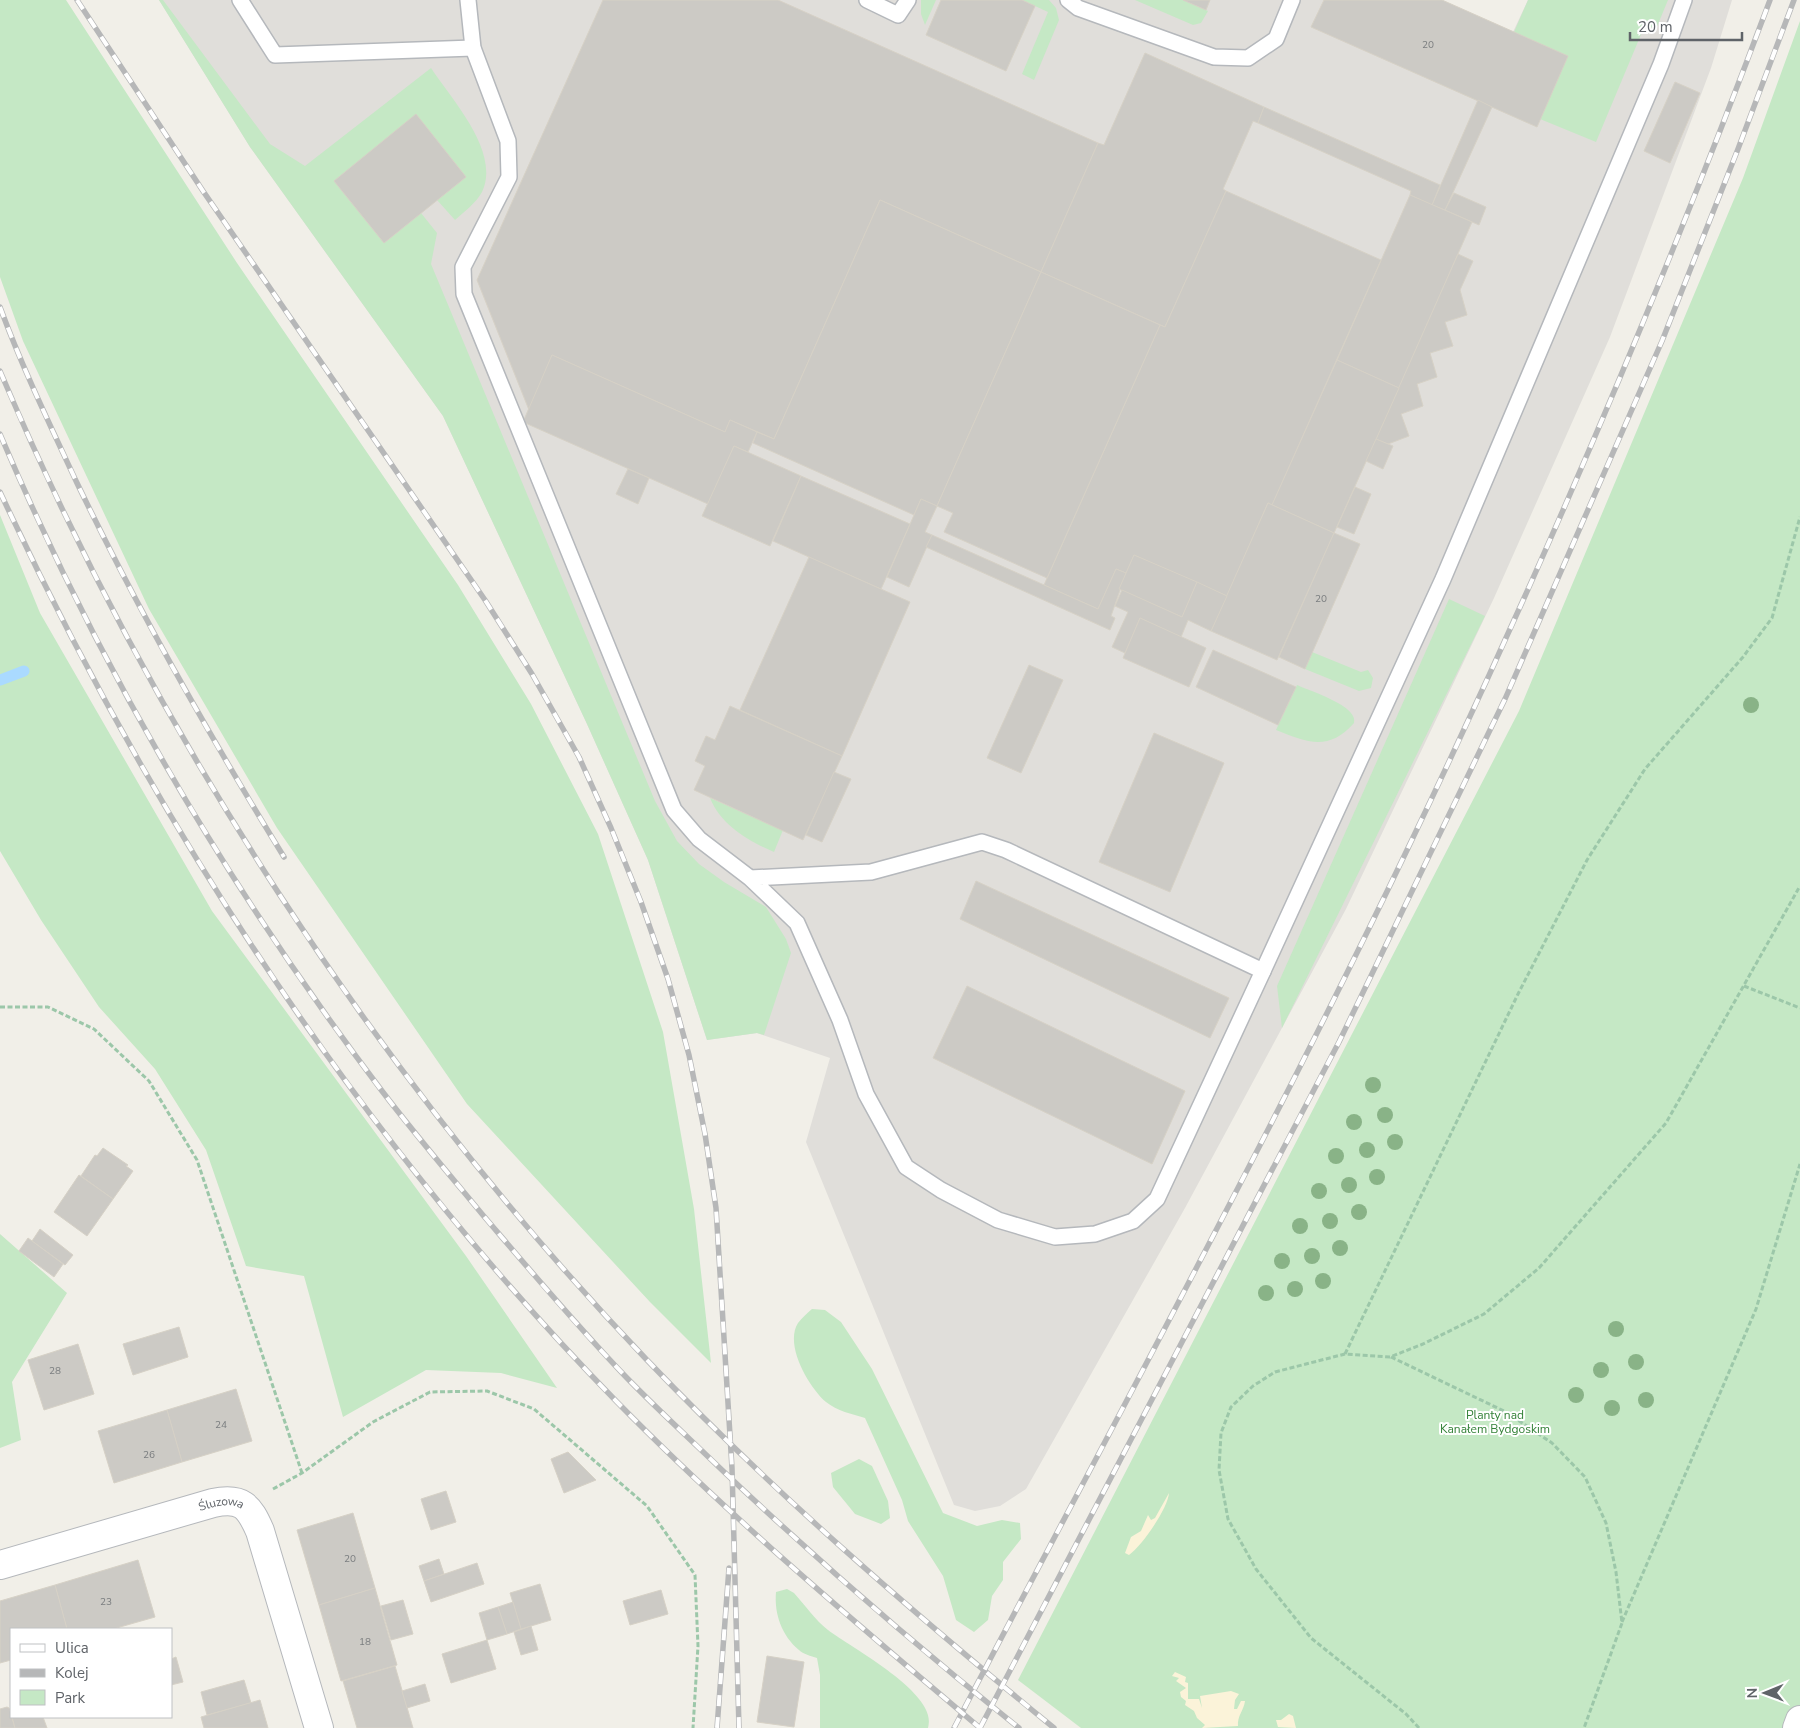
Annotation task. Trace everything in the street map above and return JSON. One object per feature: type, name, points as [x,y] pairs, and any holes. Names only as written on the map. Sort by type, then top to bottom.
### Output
[{"type":"street","name":"Śluzowa","points":[[0,1565],[213,1503],[234,1501],[243,1504],[252,1513],[260,1531],[319,1728]]},
{"type":"street","points":[[1797,1728],[1800,1720]]},
{"type":"lane","points":[[240,0],[274,55],[473,48]]},
{"type":"lane","points":[[468,0],[473,48],[508,141],[509,177],[463,267],[464,294],[674,810],[699,839],[750,878],[797,923],[840,1020],[866,1094],[906,1167],[941,1190],[998,1220],[1055,1237],[1095,1234],[1133,1221],[1157,1199],[1443,579],[1661,64],[1684,0]]},
{"type":"lane","points":[[868,0],[898,15],[908,0]]},
{"type":"lane","points":[[1068,0],[1078,8],[1214,57],[1248,58],[1276,39],[1292,0]]},
{"type":"lane","points":[[750,878],[871,872],[982,842],[1006,850],[1263,972]]},
{"type":"path","points":[[1345,1354],[1518,994],[1587,860],[1645,769],[1743,657],[1772,618],[1800,517]]},
{"type":"path","points":[[1419,1728],[1406,1714],[1311,1638],[1256,1570],[1228,1519],[1219,1470],[1221,1433],[1231,1407],[1253,1386],[1275,1372],[1345,1354],[1390,1356],[1424,1344],[1484,1314],[1539,1268],[1666,1123],[1800,886]]},
{"type":"path","points":[[1744,986],[1800,1008]]},
{"type":"path","points":[[0,1007],[48,1007],[94,1029],[149,1081],[197,1160],[302,1473]]},
{"type":"path","points":[[1584,1728],[1622,1624],[1756,1309],[1800,1164]]},
{"type":"path","points":[[1390,1356],[1506,1412],[1552,1443],[1585,1476],[1606,1523],[1616,1572],[1622,1624]]},
{"type":"path","points":[[243,1504],[302,1473],[373,1422],[430,1392],[487,1391],[534,1409],[647,1506],[694,1576],[698,1646],[693,1728]]},
{"type":"shaded area","points":[[159,0],[1442,0],[1513,32],[1528,0],[1732,0],[1711,68],[1610,337],[1494,598],[1346,909],[1185,1208],[1026,1489],[1000,1506],[975,1511],[954,1505],[806,1142],[830,1058],[757,1033],[707,1040],[648,860],[587,724],[443,416],[250,147]]},
{"type":"green space","points":[[0,0],[66,0],[237,263],[458,585],[531,704],[598,834],[663,1032],[694,1209],[711,1363],[650,1302],[467,1104],[277,828],[149,609],[23,341],[0,277]]},
{"type":"green space","points":[[159,0],[163,0],[270,144],[305,166],[431,68],[472,127],[485,160],[486,176],[482,192],[470,207],[455,220],[437,200],[466,177],[416,115],[334,181],[384,243],[421,213],[437,233],[431,264],[655,801],[677,841],[699,864],[724,882],[766,907],[786,939],[791,953],[764,1035],[757,1033],[707,1040],[648,860],[587,724],[443,416],[250,147]]},
{"type":"green space","points":[[921,0],[936,0],[925,25],[921,14]]},
{"type":"green space","points":[[1022,0],[1049,0],[1056,8],[1059,20],[1034,80],[1022,74],[1048,12]]},
{"type":"green space","points":[[1135,0],[1183,0],[1208,11],[1201,23],[1193,25]]},
{"type":"green space","points":[[1528,0],[1668,0],[1656,29],[1645,25],[1596,142],[1540,119],[1514,32]]},
{"type":"green space","name":"Planty nad Kanałem Bydgoskim","points":[[1800,21],[1800,1728],[1081,1728],[1018,1680],[1519,711],[1743,178]]},
{"type":"green space","points":[[0,515],[40,613],[212,911],[466,1256],[557,1388],[501,1373],[426,1370],[343,1417],[304,1276],[246,1266],[206,1150],[155,1069],[99,1007],[41,920],[0,851]]},
{"type":"green space","points":[[1449,599],[1485,616],[1282,1028],[1277,986]]},
{"type":"green space","points":[[1312,652],[1361,672],[1368,670],[1373,678],[1371,688],[1359,691],[1305,669]]},
{"type":"green space","points":[[1297,685],[1342,705],[1354,717],[1354,723],[1335,738],[1317,742],[1307,741],[1276,730]]},
{"type":"green space","points":[[710,798],[783,830],[774,852],[736,831],[721,816]]},
{"type":"green space","points":[[0,1234],[67,1293],[12,1382],[21,1440],[0,1448]]},
{"type":"green space","points":[[812,1309],[825,1310],[841,1322],[872,1369],[943,1513],[977,1526],[1002,1520],[1020,1523],[1021,1539],[1003,1562],[1003,1580],[992,1596],[988,1620],[974,1632],[956,1620],[943,1576],[908,1521],[902,1500],[865,1418],[840,1410],[826,1402],[812,1386],[800,1365],[794,1343],[794,1332],[798,1323]]},
{"type":"green space","points":[[859,1459],[872,1466],[888,1501],[890,1518],[881,1524],[855,1514],[833,1487],[831,1473]]},
{"type":"green space","points":[[787,1589],[794,1593],[823,1626],[891,1673],[907,1687],[921,1701],[928,1715],[928,1728],[820,1728],[820,1675],[817,1658],[803,1653],[788,1638],[780,1624],[776,1608],[776,1592]]},
{"type":"sand","points":[[1169,1493],[1164,1508],[1147,1535],[1129,1555],[1125,1553],[1131,1537],[1141,1531],[1148,1515],[1151,1520],[1155,1518]]},
{"type":"sand","points":[[1175,1672],[1186,1677],[1188,1699],[1199,1699],[1202,1708],[1200,1696],[1231,1691],[1239,1694],[1235,1700],[1234,1709],[1237,1709],[1241,1701],[1245,1701],[1238,1726],[1202,1728],[1205,1725],[1197,1718],[1194,1711],[1185,1705],[1186,1701],[1181,1697],[1180,1692],[1186,1688],[1176,1681],[1179,1678],[1172,1676]]},
{"type":"sand","points":[[1289,1714],[1293,1716],[1296,1728],[1278,1727],[1276,1720],[1281,1720]]},
{"type":"building","points":[[603,0],[778,0],[1098,143],[1041,272],[880,200],[774,439],[730,420],[725,432],[552,355],[529,410],[477,280]]},
{"type":"building","points":[[941,0],[1022,0],[1035,6],[1006,71],[926,35]]},
{"type":"building","points":[[1183,0],[1210,0],[1206,10]]},
{"type":"building","points":[[1324,0],[1442,0],[1568,56],[1537,127],[1311,27]]},
{"type":"building","points":[[1145,53],[1264,107],[1258,123],[1253,121],[1223,189],[1226,191],[1165,327],[1041,272],[1098,143],[1104,145]]},
{"type":"building","points":[[1675,82],[1700,93],[1670,163],[1644,151]]},
{"type":"building","points":[[1478,100],[1492,107],[1445,210],[1432,205]]},
{"type":"building","points":[[1264,107],[1440,185],[1432,205],[1410,195],[1411,191],[1258,123]]},
{"type":"building","points":[[416,114],[466,177],[384,243],[334,181]]},
{"type":"building","points":[[1226,191],[1381,260],[1272,505],[1268,503],[1227,596],[1134,555],[1126,573],[1116,569],[1098,609],[1044,585],[1160,325],[1165,327]]},
{"type":"building","points":[[1454,193],[1486,207],[1479,225],[1445,210]]},
{"type":"building","points":[[1410,195],[1472,222],[1399,388],[1337,360]]},
{"type":"building","points":[[880,200],[1041,272],[937,506],[921,499],[914,515],[753,443],[757,432],[774,439]]},
{"type":"building","points":[[1458,254],[1473,261],[1460,290],[1467,315],[1445,322],[1453,346],[1430,353],[1437,377],[1417,384],[1423,406],[1401,414],[1409,436],[1388,444],[1376,439]]},
{"type":"building","points":[[1041,272],[1160,325],[1047,578],[944,532],[953,513],[937,506]]},
{"type":"building","points":[[552,355],[725,432],[730,420],[757,432],[748,452],[734,446],[708,504],[523,422]]},
{"type":"building","points":[[1337,360],[1399,388],[1334,533],[1272,505]]},
{"type":"building","points":[[1376,439],[1393,446],[1383,469],[1366,461]]},
{"type":"building","points":[[734,446],[801,476],[770,546],[702,516]]},
{"type":"building","points":[[628,469],[649,478],[638,504],[616,494]]},
{"type":"building","points":[[801,476],[910,524],[881,589],[773,541]]},
{"type":"building","points":[[1355,487],[1371,494],[1354,534],[1337,527]]},
{"type":"building","points":[[921,499],[937,506],[925,532],[932,535],[909,587],[887,577]]},
{"type":"building","points":[[1268,503],[1334,533],[1277,660],[1211,631]]},
{"type":"building","points":[[1334,533],[1360,544],[1305,669],[1279,657]]},
{"type":"building","points":[[932,535],[1098,609],[1116,569],[1126,573],[1111,616],[1115,618],[1110,630],[926,547]]},
{"type":"building","points":[[1134,555],[1197,582],[1182,617],[1119,589]]},
{"type":"building","points":[[809,557],[910,602],[842,756],[740,710]]},
{"type":"building","points":[[1197,582],[1227,596],[1211,631],[1188,620],[1181,637],[1140,618],[1125,653],[1112,647],[1128,612],[1115,606],[1122,590],[1182,617]]},
{"type":"building","points":[[1140,618],[1206,648],[1189,687],[1123,658]]},
{"type":"building","points":[[1213,650],[1296,687],[1278,725],[1196,687]]},
{"type":"building","points":[[1029,665],[1063,680],[1021,773],[987,758]]},
{"type":"building","points":[[730,706],[842,756],[803,840],[694,790],[705,766],[695,761],[706,736],[715,740]]},
{"type":"building","points":[[1154,733],[1224,763],[1170,892],[1099,862]]},
{"type":"building","points":[[834,772],[851,779],[822,842],[806,835]]},
{"type":"building","points":[[976,881],[1229,998],[1210,1038],[960,919]]},
{"type":"building","points":[[967,986],[1185,1091],[1152,1164],[933,1058]]},
{"type":"building","points":[[103,1148],[128,1165],[126,1166],[133,1171],[113,1199],[81,1176],[95,1155],[97,1156]]},
{"type":"building","points":[[79,1175],[113,1199],[87,1236],[54,1212]]},
{"type":"building","points":[[40,1229],[73,1255],[65,1265],[32,1241]]},
{"type":"building","points":[[28,1238],[63,1264],[54,1277],[19,1251]]},
{"type":"building","points":[[179,1327],[188,1357],[133,1375],[123,1344]]},
{"type":"building","points":[[78,1344],[94,1394],[44,1410],[28,1360]]},
{"type":"building","points":[[236,1389],[252,1441],[182,1462],[167,1410]]},
{"type":"building","points":[[167,1410],[182,1462],[114,1483],[98,1431]]},
{"type":"building","points":[[568,1452],[596,1480],[564,1493],[551,1459]]},
{"type":"building","points":[[446,1491],[456,1522],[431,1530],[421,1499]]},
{"type":"building","points":[[353,1513],[375,1588],[319,1605],[297,1530]]},
{"type":"building","points":[[439,1559],[444,1574],[424,1581],[419,1566]]},
{"type":"building","points":[[138,1560],[155,1617],[116,1628],[67,1628],[55,1585]]},
{"type":"building","points":[[477,1563],[484,1584],[431,1602],[424,1581]]},
{"type":"building","points":[[540,1584],[551,1620],[521,1629],[510,1593]]},
{"type":"building","points":[[55,1585],[67,1628],[10,1628],[10,1660],[0,1663],[0,1601]]},
{"type":"building","points":[[375,1588],[397,1665],[341,1681],[319,1605]]},
{"type":"building","points":[[661,1590],[668,1614],[630,1625],[623,1601]]},
{"type":"building","points":[[403,1600],[413,1634],[391,1640],[381,1606]]},
{"type":"building","points":[[513,1602],[521,1629],[507,1634],[498,1607]]},
{"type":"building","points":[[498,1607],[507,1634],[487,1640],[479,1613]]},
{"type":"building","points":[[531,1626],[538,1650],[521,1655],[514,1632]]},
{"type":"building","points":[[487,1640],[496,1669],[451,1683],[442,1654]]},
{"type":"building","points":[[767,1656],[804,1662],[794,1727],[757,1722]]},
{"type":"building","points":[[176,1657],[183,1682],[172,1685],[172,1659]]},
{"type":"building","points":[[395,1666],[413,1728],[357,1728],[343,1681]]},
{"type":"building","points":[[244,1680],[251,1703],[207,1715],[201,1692]]},
{"type":"building","points":[[425,1684],[430,1701],[407,1708],[402,1691]]},
{"type":"building","points":[[260,1700],[268,1728],[204,1728],[201,1717]]},
{"type":"building","points":[[9,1708],[10,1718],[12,1718],[15,1728],[0,1728],[0,1709]]},
{"type":"building","points":[[12,1718],[43,1718],[47,1728],[15,1728]]},
{"type":"waterway","points":[[0,680],[24,671]]},
{"type":"railway","points":[[77,0],[203,191],[485,600],[532,674],[579,757],[611,828],[641,902],[668,979],[689,1055],[705,1134],[716,1208],[732,1468],[739,1728]]},
{"type":"railway","points":[[954,1728],[1242,1180],[1408,848],[1553,534],[1687,215],[1770,0]]},
{"type":"railway","points":[[980,1728],[1339,1042],[1505,699],[1662,341],[1738,149],[1794,0]]},
{"type":"railway","points":[[0,307],[47,418],[125,579],[202,719],[284,857]]},
{"type":"railway","points":[[0,371],[60,505],[127,637],[200,767],[279,894],[363,1017],[453,1136],[547,1250],[646,1359],[694,1408],[793,1504],[844,1550],[1054,1728]]},
{"type":"railway","points":[[0,434],[80,607],[124,691],[171,774],[220,856],[272,936],[394,1107],[535,1276],[638,1389],[758,1504],[831,1570],[1019,1728]]},
{"type":"railway","points":[[0,492],[61,616],[126,738],[196,857],[270,973],[350,1086],[434,1195],[523,1301],[617,1402],[660,1445],[795,1569],[980,1728]]},
{"type":"railway","points":[[717,1728],[729,1568]]}]
